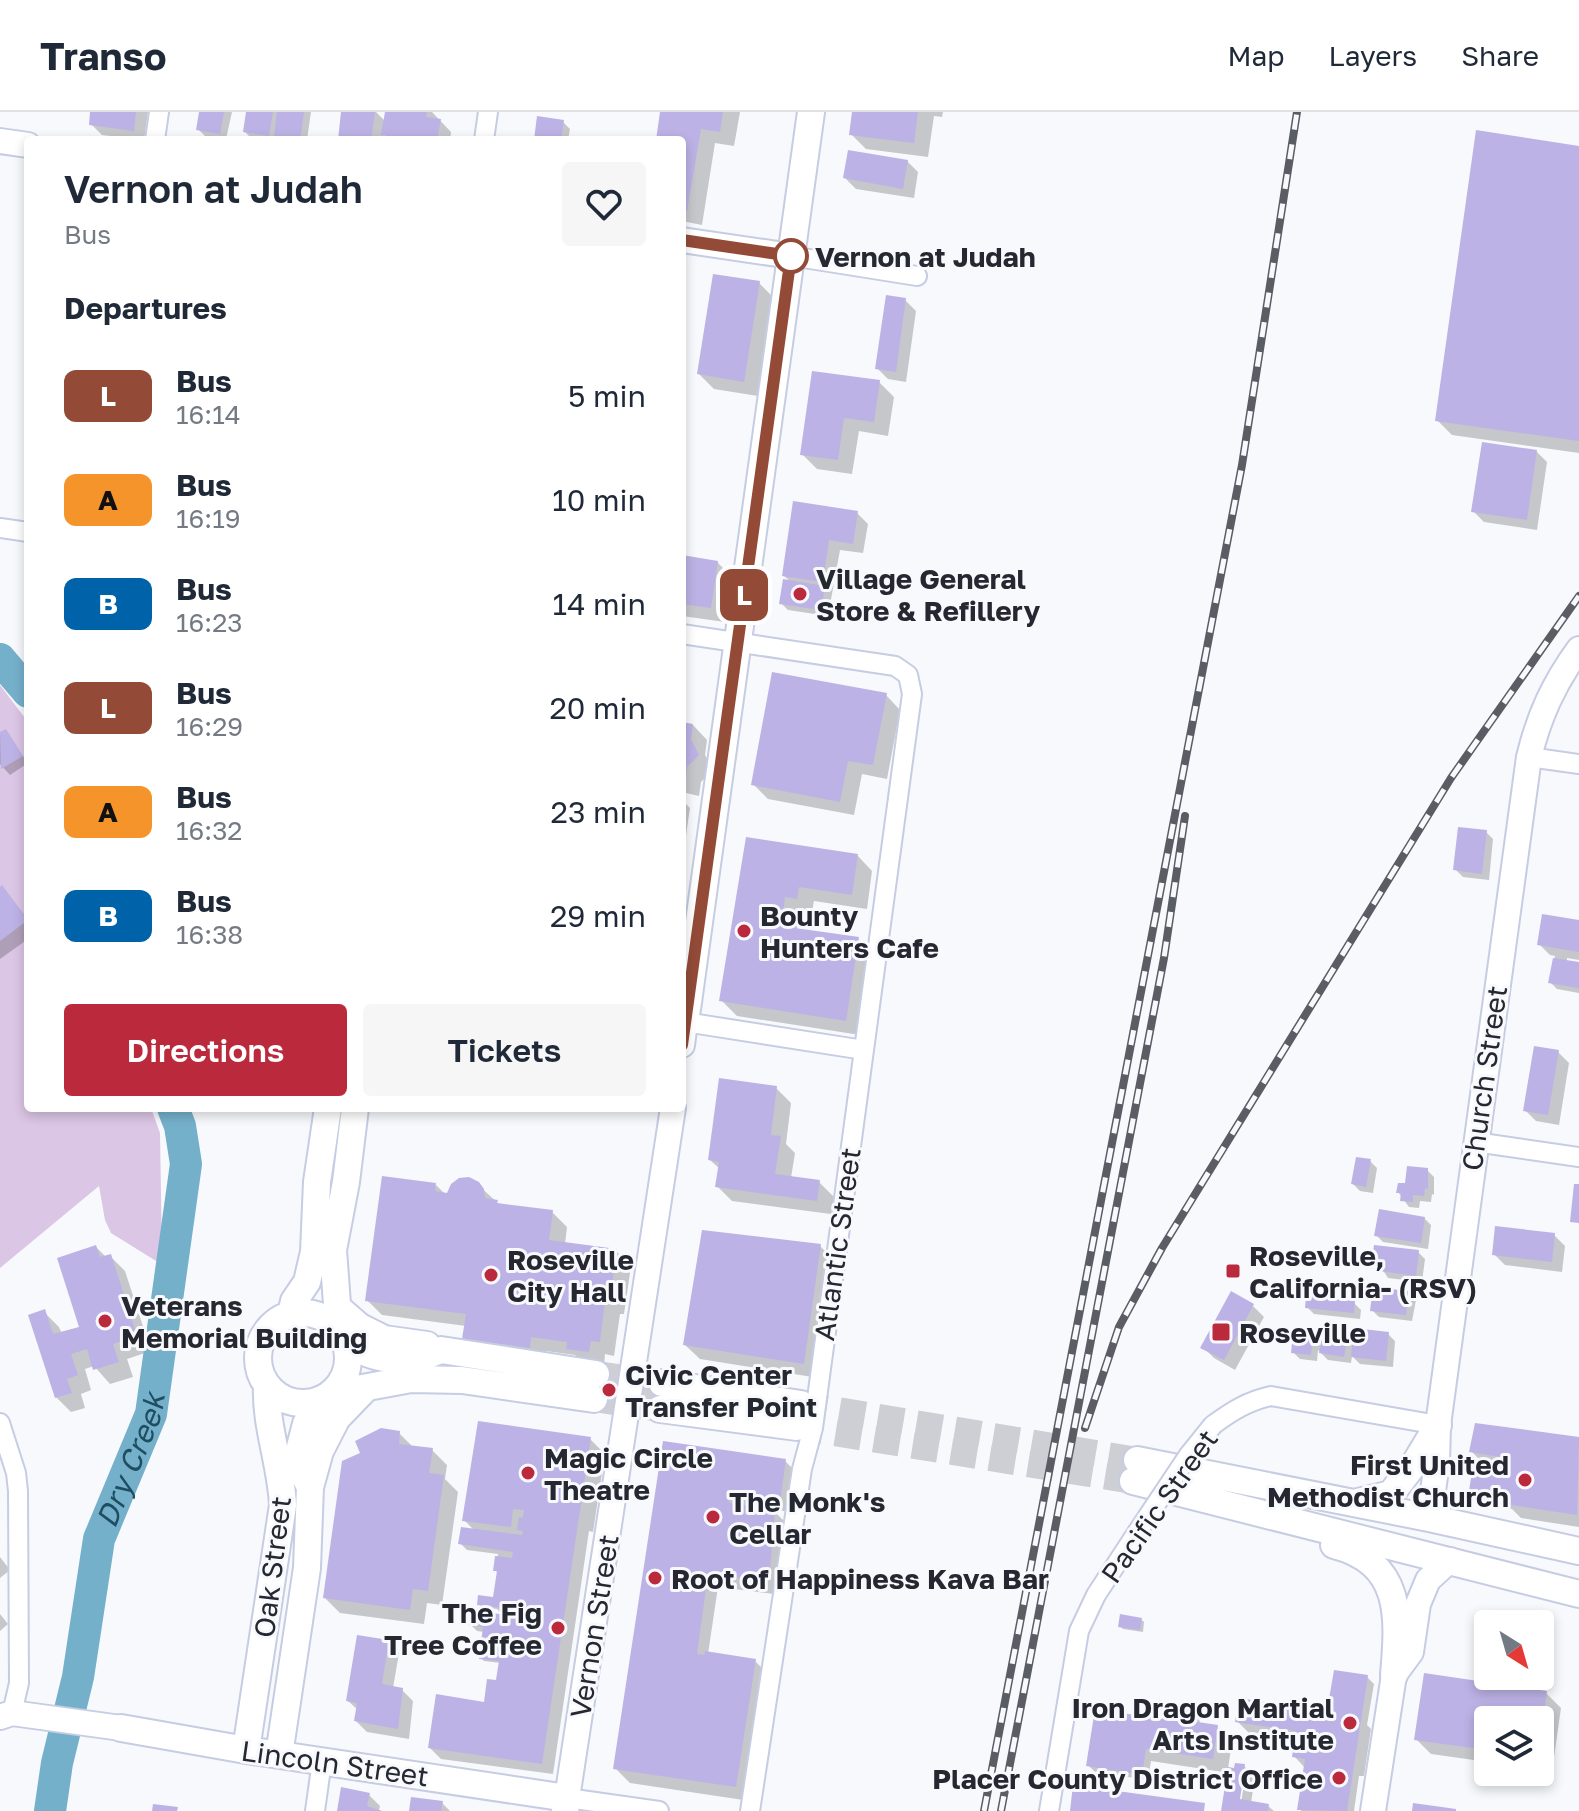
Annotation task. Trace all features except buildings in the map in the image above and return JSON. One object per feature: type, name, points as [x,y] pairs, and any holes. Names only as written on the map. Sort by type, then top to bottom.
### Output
[{"type":"main road","points":[[686,1009],[811,112]]},
{"type":"main road","points":[[291,1315],[294,1301],[307,1282],[311,1268],[317,1182],[327,1112]]},
{"type":"main road","points":[[325,1397],[344,1376],[348,1365],[333,1250],[355,1112]]},
{"type":"main road","points":[[310,1314],[341,1326],[360,1327],[384,1339],[422,1344],[595,1386],[411,1379],[296,1403],[275,1394],[267,1385],[258,1364],[262,1340],[276,1322],[291,1315],[310,1314]]},
{"type":"main road","points":[[341,1326],[357,1350],[380,1358],[421,1359],[441,1350]]},
{"type":"main road","name":"Oak Street","points":[[246,1750],[283,1505],[282,1477],[266,1405],[267,1385]]},
{"type":"main road","points":[[310,1487],[320,1451],[337,1418],[364,1390]]},
{"type":"main road","points":[[661,1396],[799,1416]]},
{"type":"main road","name":"Oak Street","points":[[279,1755],[305,1594],[310,1487],[300,1467],[300,1447],[306,1424],[325,1397]]},
{"type":"main road","points":[[1354,1503],[1391,1494],[1438,1425]]},
{"type":"main road","points":[[1579,1551],[1354,1503],[1135,1471],[1249,1508],[1579,1594]]},
{"type":"main road","points":[[1249,1508],[1272,1529],[1352,1550],[1376,1565],[1388,1582],[1396,1610],[1394,1675]]},
{"type":"main road","name":"Lincoln Street","points":[[121,1728],[566,1804]]},
{"type":"street","points":[[156,136],[159,112]]},
{"type":"street","points":[[485,136],[488,112]]},
{"type":"street","points":[[0,141],[24,144]]},
{"type":"street","points":[[686,241],[917,276]]},
{"type":"street","points":[[0,528],[24,531]]},
{"type":"street","points":[[686,635],[738,643]]},
{"type":"street","name":"Atlantic Street","points":[[738,643],[895,666],[908,675],[912,694],[813,1428],[802,1469],[750,1811]]},
{"type":"street","name":"Church Street","points":[[1429,1518],[1475,1142],[1529,757],[1545,703],[1579,649]]},
{"type":"street","points":[[1529,757],[1579,764]]},
{"type":"street","points":[[686,1030],[864,1050]]},
{"type":"street","name":"Vernon Street","points":[[566,1804],[672,1112]]},
{"type":"street","points":[[1475,1142],[1579,1157]]},
{"type":"street","name":"Pacific Street","points":[[1049,1811],[1079,1631],[1096,1595],[1188,1456],[1213,1425],[1235,1409],[1271,1396],[1438,1425]]},
{"type":"street","points":[[0,1423],[16,1473],[18,1491],[19,1683],[13,1715]]},
{"type":"street","points":[[1373,1811],[1394,1675],[1411,1652],[1418,1604],[1428,1580],[1450,1560]]},
{"type":"street","name":"Lincoln Street","points":[[13,1715],[121,1728]]},
{"type":"street","points":[[315,1811],[322,1761]]},
{"type":"street","name":"Lincoln Street","points":[[566,1804],[659,1811]]},
{"type":"shaded area","points":[[0,685],[24,717],[24,1112],[152,1112],[160,1133],[162,1254],[156,1261],[111,1233],[105,1220],[99,1186],[0,1268]]},
{"type":"waterway","name":"Dry Creek","points":[[0,659],[24,687]]},
{"type":"waterway","name":"Dry Creek","points":[[50,1811],[57,1763],[78,1677],[99,1539],[151,1414],[186,1164],[175,1112]]},
{"type":"tunnel","points":[[596,1374],[662,1383]]},
{"type":"tunnel","points":[[594,1399],[660,1409]]},
{"type":"tunnel","points":[[801,1404],[1137,1460]]},
{"type":"tunnel","points":[[797,1427],[1133,1481]]},
{"type":"railway","points":[[984,1811],[1242,465],[1297,112]]},
{"type":"railway","points":[[1085,1428],[1119,1327],[1162,1248],[1451,778],[1579,596]]},
{"type":"railway","points":[[1001,1811],[1164,958],[1185,816]]},
{"type":"bus line","name":"L","points":[[686,241],[791,256],[686,1016]]},
{"type":"place","name":"Vernon at Judah","points":[[791,256]]},
{"type":"place","name":"Village General Store & Refillery","points":[[800,594]]},
{"type":"place","name":"Bounty Hunters Cafe","points":[[744,931]]},
{"type":"place","name":"Roseville, California- (RSV)","points":[[1233,1271]]},
{"type":"place","name":"Roseville City Hall","points":[[491,1275]]},
{"type":"place","name":"Veterans Memorial Building","points":[[105,1321]]},
{"type":"place","name":"Roseville","points":[[1221,1332]]},
{"type":"place","name":"Civic Center Transfer Point","points":[[609,1390]]},
{"type":"place","name":"Magic Circle Theatre","points":[[528,1473]]},
{"type":"place","name":"First United Methodist Church","points":[[1525,1480]]},
{"type":"place","name":"The Monk's Cellar","points":[[713,1517]]},
{"type":"place","name":"Root of Happiness Kava Bar","points":[[655,1578]]},
{"type":"place","name":"The Fig Tree Coffee","points":[[558,1628]]},
{"type":"place","name":"Iron Dragon Martial Arts Institute","points":[[1350,1723]]},
{"type":"place","name":"Placer County District Office","points":[[1339,1778]]}]
